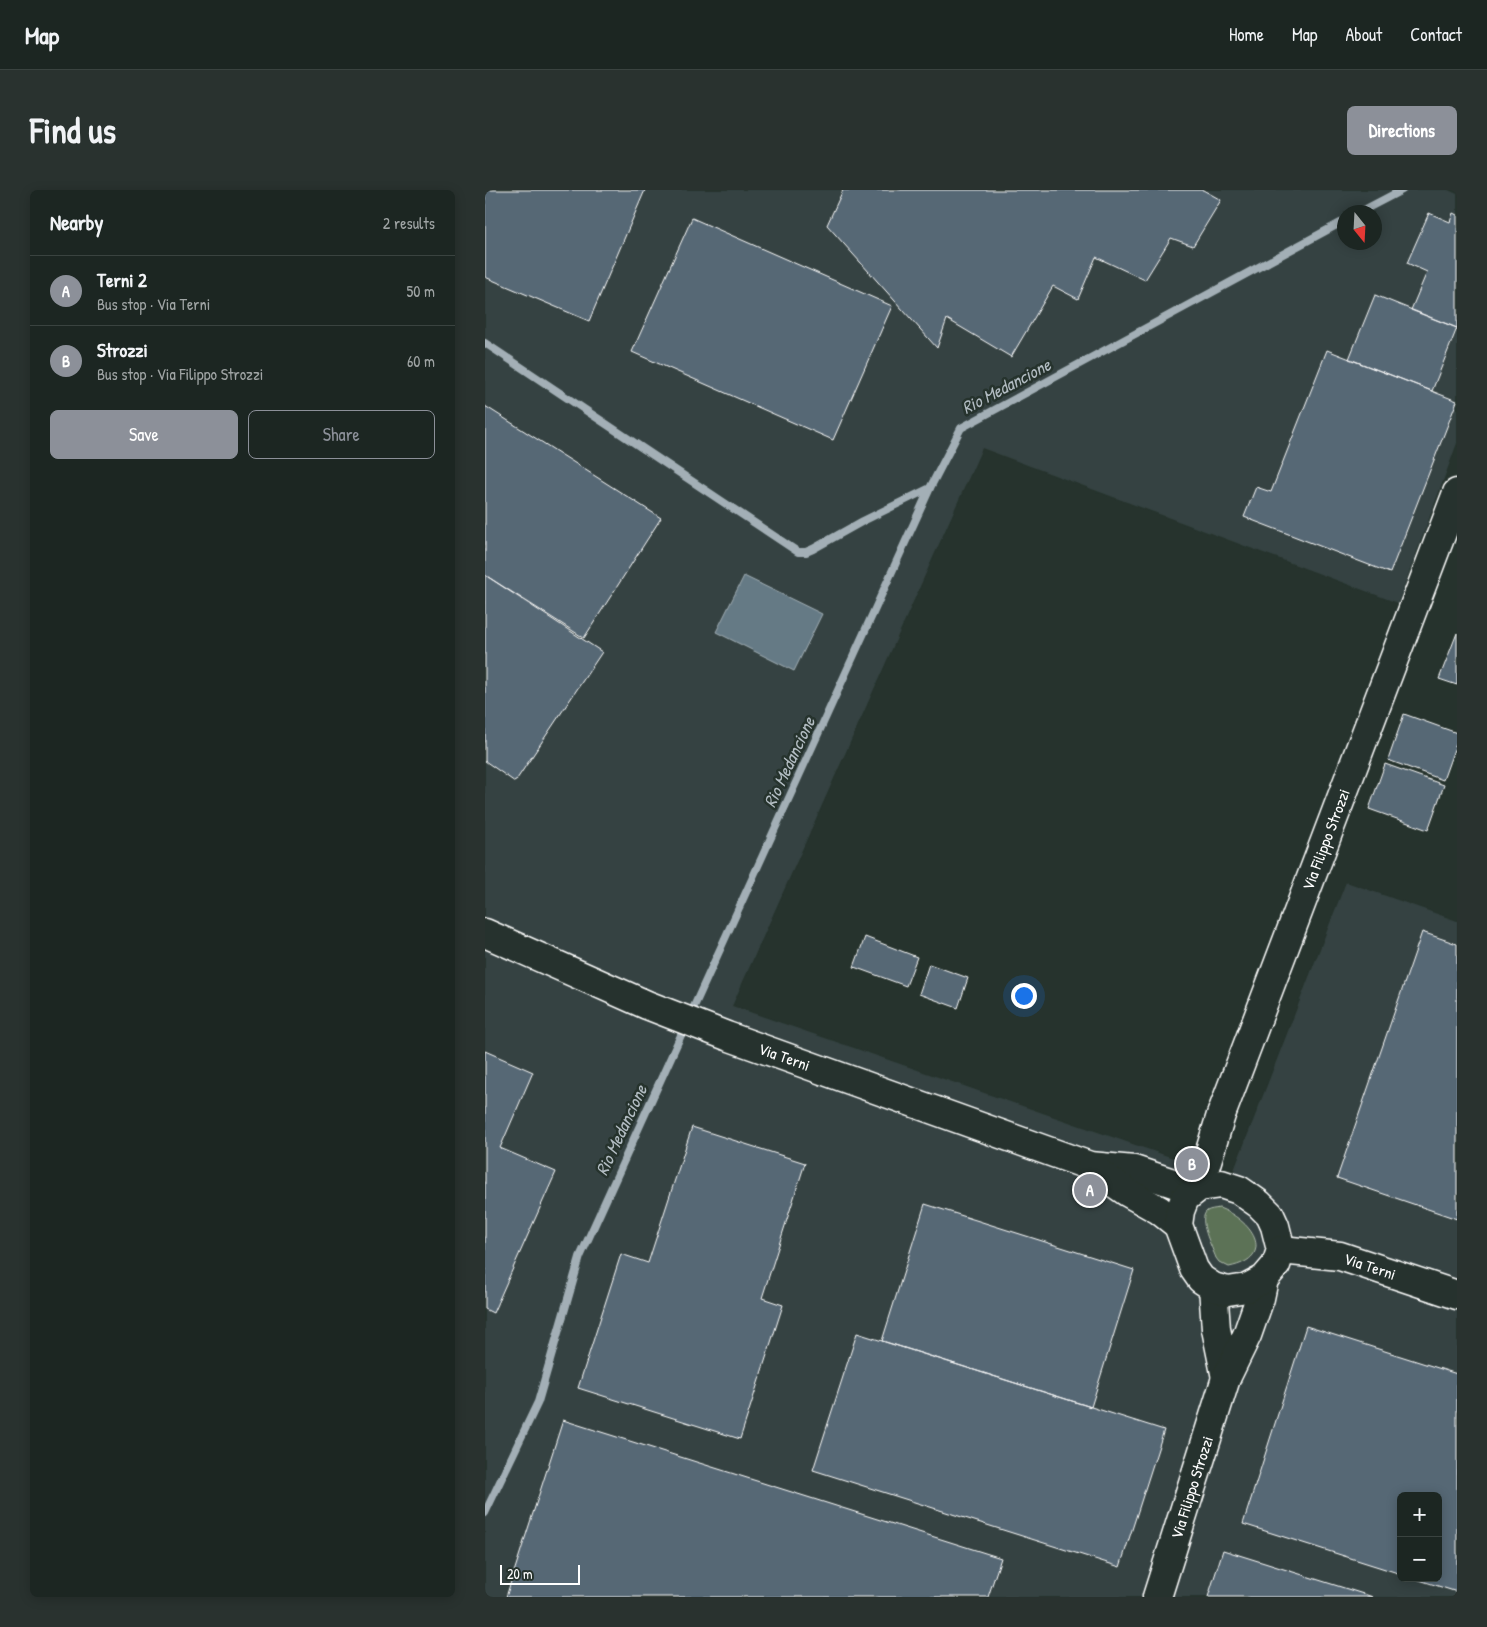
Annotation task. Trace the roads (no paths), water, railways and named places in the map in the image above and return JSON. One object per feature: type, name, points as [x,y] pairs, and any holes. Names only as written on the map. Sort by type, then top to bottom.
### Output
[{"type":"street","name":"Via Filippo Strozzi","points":[[1197,1188],[1221,1115],[1457,493]]},
{"type":"street","name":"Via Terni","points":[[485,934],[647,1005],[727,1036],[1090,1166],[1134,1170],[1197,1188]]},
{"type":"street","name":"Via Terni","points":[[1090,1166],[1127,1192],[1159,1210],[1178,1225]]},
{"type":"street","points":[[1221,1184],[1239,1190],[1259,1204],[1270,1215],[1281,1250],[1276,1265],[1264,1279],[1247,1288],[1228,1291],[1213,1287],[1201,1279],[1194,1269],[1178,1225],[1180,1211],[1185,1198],[1197,1188],[1221,1184]]},
{"type":"street","name":"Via Terni","points":[[1281,1250],[1340,1256],[1457,1295]]},
{"type":"street","name":"Via Filippo Strozzi","points":[[1157,1597],[1226,1378],[1247,1335],[1260,1298],[1264,1279]]},
{"type":"street","name":"Via Filippo Strozzi","points":[[1213,1287],[1216,1329],[1226,1378]]},
{"type":"water","points":[[744,576],[822,614],[794,671],[716,632]]},
{"type":"waterway","name":"Rio Medancione","points":[[1373,205],[1402,190]]},
{"type":"waterway","name":"Rio Medancione","points":[[485,1513],[538,1402],[580,1257],[930,488],[961,428],[1337,225]]},
{"type":"waterway","points":[[485,343],[798,552],[806,552],[813,549],[863,521],[930,488]]},
{"type":"place","name":"Strozzi","points":[[1192,1164]]},
{"type":"place","name":"Terni 2","points":[[1090,1190]]}]
